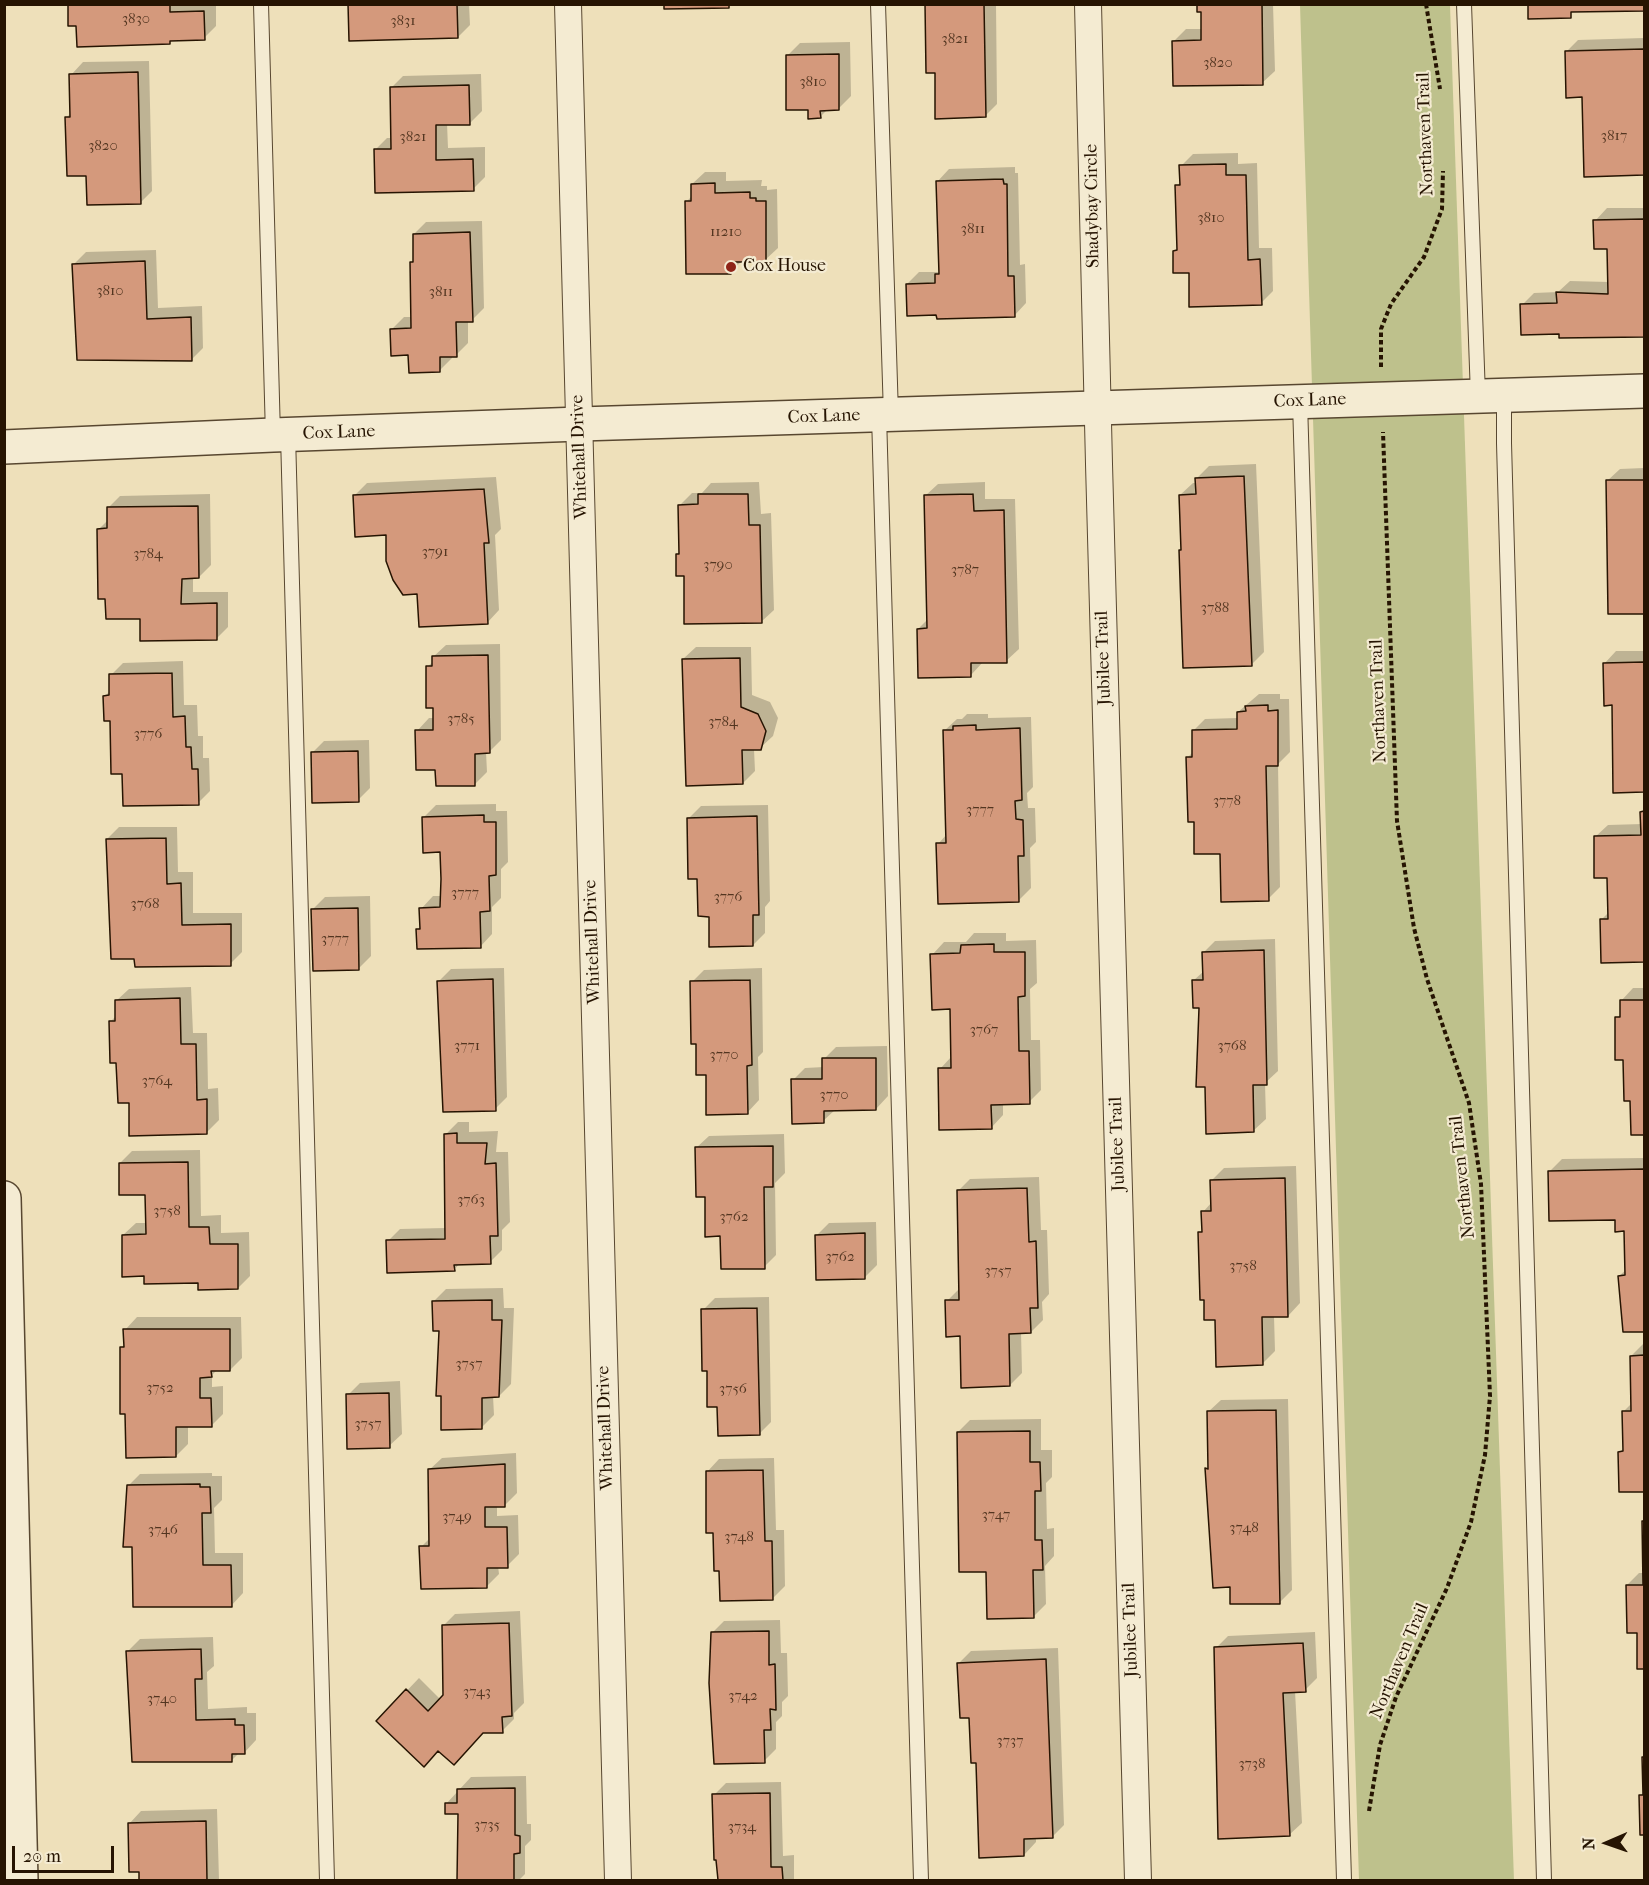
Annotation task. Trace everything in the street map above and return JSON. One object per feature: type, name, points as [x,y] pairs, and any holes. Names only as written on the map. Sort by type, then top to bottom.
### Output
[{"type":"street","name":"Whitehall Drive","points":[[568,4],[618,1881]]},
{"type":"street","name":"Shadybay Circle","points":[[1088,4],[1097,408]]},
{"type":"street","name":"Cox Lane","points":[[4,447],[580,424],[1644,391]]},
{"type":"street","name":"Jubilee Trail","points":[[1097,408],[1138,1881]]},
{"type":"street","points":[[4,1198],[21,1881]]},
{"type":"lane","points":[[261,4],[280,435],[327,1881]]},
{"type":"lane","points":[[878,4],[885,415],[921,1881]]},
{"type":"lane","points":[[1464,4],[1491,396],[1544,1881]]},
{"type":"lane","points":[[1300,402],[1344,1881]]},
{"type":"path","name":"Northaven Trail","points":[[1426,4],[1441,95]]},
{"type":"path","name":"Northaven Trail","points":[[1381,355],[1382,329],[1391,304],[1425,257],[1442,209],[1443,164]]},
{"type":"path","name":"Northaven Trail","points":[[1368,1812],[1380,1745],[1396,1696],[1447,1588],[1471,1522],[1485,1455],[1490,1396],[1481,1184],[1469,1103],[1427,979],[1414,928],[1397,821],[1384,461]]},
{"type":"green space","points":[[1300,5],[1450,5],[1514,1880],[1359,1880]]},
{"type":"building","points":[[68,4],[170,5],[170,12],[204,11],[205,40],[170,41],[170,44],[77,47],[76,26],[68,26]]},
{"type":"building","points":[[348,4],[457,4],[458,38],[349,41]]},
{"type":"building","points":[[664,4],[729,4],[729,8],[664,9]]},
{"type":"building","points":[[925,4],[984,4],[986,117],[935,119],[935,73],[926,73]]},
{"type":"building","points":[[1197,4],[1262,4],[1263,85],[1173,86],[1172,41],[1201,40],[1201,12],[1197,12]]},
{"type":"building","points":[[1528,4],[1644,4],[1644,11],[1571,12],[1571,18],[1528,19]]},
{"type":"building","points":[[1644,49],[1644,175],[1584,177],[1582,97],[1566,98],[1565,51]]},
{"type":"building","points":[[839,54],[839,110],[820,111],[821,118],[808,119],[808,110],[786,110],[786,55]]},
{"type":"building","points":[[138,72],[141,204],[87,205],[86,176],[67,176],[65,117],[70,117],[69,74]]},
{"type":"building","points":[[469,85],[470,125],[436,125],[436,160],[473,159],[474,191],[375,193],[374,149],[391,149],[390,87]]},
{"type":"building","points":[[1226,164],[1226,175],[1246,175],[1248,260],[1260,259],[1262,305],[1189,307],[1189,273],[1173,273],[1173,251],[1177,250],[1175,185],[1180,185],[1179,165]]},
{"type":"building","points":[[1003,179],[1004,184],[1007,184],[1008,276],[1014,276],[1015,317],[937,319],[936,315],[907,316],[906,284],[935,283],[935,274],[939,274],[936,181]]},
{"type":"building","points":[[715,183],[715,193],[750,192],[750,198],[756,198],[756,201],[766,201],[766,262],[731,262],[731,274],[686,274],[685,201],[691,201],[691,184]]},
{"type":"building","points":[[1644,219],[1644,337],[1559,338],[1559,334],[1521,335],[1520,304],[1557,303],[1556,292],[1608,294],[1607,249],[1594,249],[1593,220]]},
{"type":"building","points":[[470,232],[473,322],[456,322],[457,357],[440,357],[440,372],[409,373],[408,355],[391,356],[390,329],[411,328],[410,262],[413,262],[413,234]]},
{"type":"building","points":[[145,261],[147,319],[191,317],[192,361],[77,360],[72,264]]},
{"type":"building","points":[[1244,476],[1252,666],[1183,668],[1179,495],[1196,494],[1195,478]]},
{"type":"building","points":[[1606,480],[1644,480],[1644,614],[1608,614]]},
{"type":"building","points":[[484,489],[489,543],[484,543],[488,624],[419,627],[417,594],[403,595],[393,580],[386,561],[386,535],[355,537],[353,495]]},
{"type":"building","points":[[698,494],[748,494],[749,525],[760,525],[762,623],[684,624],[684,576],[676,576],[676,554],[679,554],[678,505],[698,504]]},
{"type":"building","points":[[973,494],[974,511],[1004,510],[1007,663],[971,663],[971,677],[918,678],[917,629],[927,628],[924,495]]},
{"type":"building","points":[[198,506],[199,578],[182,579],[181,604],[217,603],[217,640],[140,641],[140,619],[106,619],[105,599],[98,599],[97,529],[107,528],[107,507]]},
{"type":"building","points":[[488,655],[490,753],[475,754],[475,786],[436,786],[435,770],[416,770],[415,730],[433,730],[433,708],[426,708],[426,666],[432,666],[432,656]]},
{"type":"building","points":[[740,658],[741,707],[758,714],[766,731],[761,750],[742,750],[743,784],[686,786],[682,659]]},
{"type":"building","points":[[1644,662],[1644,792],[1613,793],[1612,705],[1604,706],[1603,663]]},
{"type":"building","points":[[172,673],[173,717],[185,716],[186,747],[191,747],[192,769],[198,769],[199,805],[123,806],[122,774],[111,774],[110,721],[104,721],[103,696],[109,695],[109,674]]},
{"type":"building","points":[[1268,705],[1268,711],[1278,710],[1278,766],[1266,766],[1269,901],[1221,902],[1220,854],[1194,854],[1194,822],[1188,822],[1186,757],[1192,757],[1192,730],[1237,729],[1237,712],[1246,711],[1245,706]]},
{"type":"building","points":[[976,725],[976,730],[1020,728],[1022,800],[1015,801],[1016,819],[1023,820],[1024,856],[1018,856],[1019,902],[938,904],[936,843],[946,843],[943,730],[953,730],[953,726]]},
{"type":"building","points":[[358,751],[359,802],[312,803],[311,752]]},
{"type":"building","points":[[1644,811],[1644,962],[1601,963],[1600,919],[1608,919],[1607,878],[1594,878],[1594,836],[1641,835],[1640,812]]},
{"type":"building","points":[[484,815],[484,822],[496,822],[496,875],[489,876],[490,911],[480,912],[481,948],[417,949],[416,929],[420,929],[419,908],[440,907],[440,852],[423,853],[422,817]]},
{"type":"building","points":[[757,816],[759,915],[753,915],[753,946],[709,947],[709,917],[698,916],[697,879],[688,879],[687,818]]},
{"type":"building","points":[[166,838],[167,884],[181,883],[182,925],[231,924],[231,966],[135,967],[134,959],[111,959],[106,839]]},
{"type":"building","points":[[358,908],[359,970],[313,971],[311,909]]},
{"type":"building","points":[[994,944],[994,952],[1025,952],[1025,996],[1018,997],[1019,1051],[1029,1051],[1030,1104],[991,1105],[992,1129],[939,1130],[938,1068],[951,1068],[950,1009],[932,1010],[930,954],[960,953],[961,945]]},
{"type":"building","points":[[1264,950],[1267,1085],[1253,1085],[1254,1132],[1206,1134],[1205,1087],[1196,1087],[1199,1008],[1193,1008],[1192,980],[1203,980],[1202,952]]},
{"type":"building","points":[[493,979],[496,1111],[443,1112],[437,981]]},
{"type":"building","points":[[750,980],[752,1065],[747,1066],[748,1114],[706,1115],[706,1075],[696,1075],[696,1044],[691,1044],[690,981]]},
{"type":"building","points":[[180,998],[181,1044],[196,1044],[197,1100],[207,1099],[207,1134],[129,1136],[129,1103],[118,1103],[116,1063],[110,1063],[109,1021],[115,1021],[115,1000]]},
{"type":"building","points":[[1620,1000],[1644,1000],[1644,1135],[1631,1135],[1630,1101],[1624,1101],[1623,1060],[1615,1060],[1615,1017],[1620,1017]]},
{"type":"building","points":[[822,1058],[876,1058],[876,1110],[824,1111],[824,1123],[792,1124],[791,1079],[822,1079]]},
{"type":"building","points":[[457,1133],[457,1143],[487,1143],[485,1164],[496,1163],[498,1236],[490,1236],[491,1264],[454,1265],[455,1271],[387,1273],[386,1240],[445,1239],[444,1134]]},
{"type":"building","points":[[773,1146],[773,1187],[764,1187],[765,1269],[721,1269],[720,1236],[705,1237],[705,1197],[696,1197],[695,1147]]},
{"type":"building","points":[[188,1162],[189,1227],[209,1227],[210,1244],[238,1244],[238,1289],[198,1290],[198,1283],[144,1284],[144,1276],[122,1277],[122,1235],[146,1234],[145,1195],[119,1195],[119,1163]]},
{"type":"building","points":[[1644,1169],[1644,1332],[1623,1332],[1618,1276],[1625,1275],[1624,1231],[1615,1232],[1615,1220],[1549,1221],[1548,1171]]},
{"type":"building","points":[[1285,1178],[1288,1317],[1262,1317],[1263,1365],[1216,1367],[1215,1320],[1204,1320],[1204,1300],[1200,1300],[1198,1232],[1202,1232],[1201,1211],[1211,1211],[1210,1180]]},
{"type":"building","points":[[1027,1188],[1029,1242],[1036,1241],[1038,1308],[1030,1308],[1031,1333],[1009,1334],[1010,1386],[961,1388],[960,1336],[946,1337],[945,1300],[959,1300],[957,1190]]},
{"type":"building","points":[[865,1233],[865,1279],[816,1280],[815,1235]]},
{"type":"building","points":[[492,1300],[492,1320],[502,1320],[499,1397],[482,1398],[482,1429],[441,1430],[441,1396],[436,1396],[439,1331],[433,1331],[432,1301]]},
{"type":"building","points":[[757,1308],[760,1435],[718,1436],[717,1407],[707,1407],[707,1371],[702,1371],[701,1309]]},
{"type":"building","points":[[123,1329],[230,1329],[230,1371],[211,1371],[212,1377],[200,1378],[200,1398],[211,1398],[212,1427],[176,1427],[176,1457],[126,1458],[125,1414],[120,1414],[120,1347],[124,1347]]},
{"type":"building","points":[[1644,1355],[1644,1492],[1619,1492],[1618,1452],[1623,1451],[1622,1411],[1631,1411],[1630,1356]]},
{"type":"building","points":[[389,1393],[390,1448],[347,1449],[346,1394]]},
{"type":"building","points":[[1276,1410],[1280,1604],[1230,1604],[1230,1587],[1213,1588],[1205,1468],[1208,1469],[1207,1411]]},
{"type":"building","points":[[1030,1431],[1030,1462],[1040,1462],[1041,1491],[1035,1491],[1035,1540],[1042,1540],[1043,1570],[1033,1570],[1034,1618],[987,1619],[986,1572],[959,1572],[957,1432]]},
{"type":"building","points":[[505,1464],[505,1507],[485,1507],[485,1527],[507,1527],[508,1568],[487,1568],[487,1588],[421,1589],[419,1546],[429,1546],[428,1469]]},
{"type":"building","points":[[763,1470],[765,1541],[772,1541],[773,1600],[720,1601],[719,1571],[714,1571],[713,1533],[706,1533],[706,1471]]},
{"type":"building","points":[[200,1484],[200,1487],[210,1487],[211,1513],[202,1513],[203,1565],[231,1565],[232,1607],[133,1607],[132,1547],[123,1547],[127,1485]]},
{"type":"building","points":[[1642,1521],[1644,1521],[1644,1669],[1637,1669],[1637,1633],[1627,1633],[1626,1585],[1643,1585]]},
{"type":"building","points":[[509,1623],[512,1716],[502,1717],[503,1733],[483,1733],[454,1765],[438,1751],[424,1767],[376,1721],[406,1689],[428,1711],[443,1695],[442,1625]]},
{"type":"building","points":[[769,1631],[769,1665],[775,1664],[776,1710],[770,1709],[771,1730],[764,1730],[765,1763],[714,1764],[709,1683],[711,1632]]},
{"type":"building","points":[[1303,1643],[1306,1692],[1283,1693],[1290,1836],[1218,1839],[1214,1647]]},
{"type":"building","points":[[201,1649],[202,1679],[195,1679],[196,1720],[235,1719],[235,1725],[244,1725],[245,1754],[232,1754],[232,1762],[132,1762],[126,1651]]},
{"type":"building","points":[[1046,1659],[1053,1838],[1024,1839],[1024,1856],[979,1858],[976,1763],[971,1763],[969,1718],[960,1718],[957,1663]]},
{"type":"building","points":[[1642,1757],[1644,1757],[1644,1835],[1640,1835],[1639,1795],[1643,1795]]},
{"type":"building","points":[[515,1788],[515,1835],[520,1836],[520,1853],[514,1854],[514,1880],[457,1880],[458,1814],[445,1814],[445,1803],[457,1803],[457,1789]]},
{"type":"building","points":[[770,1793],[771,1867],[782,1867],[783,1880],[718,1880],[716,1860],[714,1860],[712,1794]]},
{"type":"building","points":[[206,1821],[207,1880],[139,1880],[139,1872],[129,1872],[128,1823]]},
{"type":"place","name":"Cox House","points":[[731,267]]}]
